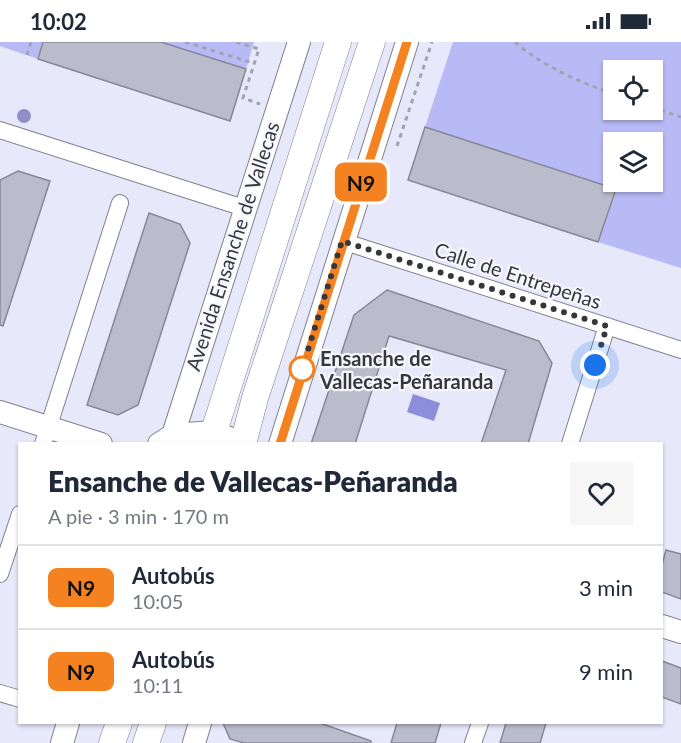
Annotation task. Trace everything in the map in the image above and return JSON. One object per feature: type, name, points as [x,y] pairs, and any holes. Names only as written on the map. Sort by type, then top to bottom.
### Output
[{"type":"main road","name":"Avenida Ensanche de Vallecas","points":[[212,438],[338,42]]},
{"type":"main road","points":[[244,442],[255,398],[372,42]]},
{"type":"main road","points":[[112,743],[119,724]]},
{"type":"main road","points":[[146,743],[153,724]]},
{"type":"street","name":"Avenida Ensanche de Vallecas","points":[[161,441],[244,208],[299,42]]},
{"type":"street","points":[[281,442],[342,241],[407,42]]},
{"type":"street","points":[[0,130],[244,208]]},
{"type":"street","points":[[45,436],[120,203]]},
{"type":"street","name":"Calle de Entrepeñas","points":[[342,241],[681,350]]},
{"type":"street","points":[[571,442],[607,326]]},
{"type":"street","points":[[0,412],[45,436],[87,442]]},
{"type":"street","points":[[161,441],[212,438],[233,442]]},
{"type":"street","points":[[0,574],[18,520]]},
{"type":"street","points":[[663,626],[681,632]]},
{"type":"street","points":[[0,693],[18,698]]},
{"type":"street","points":[[62,743],[68,724]]},
{"type":"street","points":[[194,743],[200,724]]},
{"type":"street","points":[[473,743],[480,724]]},
{"type":"path","points":[[27,55],[31,42]]},
{"type":"path","points":[[185,42],[253,63]]},
{"type":"path","points":[[236,42],[259,49],[243,98],[261,105]]},
{"type":"path","points":[[396,149],[432,42]]},
{"type":"path","points":[[515,42],[535,59],[565,75],[603,89]]},
{"type":"path","points":[[663,111],[681,117]]},
{"type":"shaded area","points":[[0,42],[43,42],[38,59],[0,46]]},
{"type":"shaded area","points":[[161,42],[254,42],[246,69]]},
{"type":"shaded area","points":[[453,42],[681,42],[681,268],[598,242],[614,192],[663,192],[663,132],[603,132],[603,185],[425,127]]},
{"type":"shaded area","points":[[413,394],[440,403],[434,421],[407,412]]},
{"type":"building","points":[[43,42],[161,42],[246,69],[230,121],[38,59]]},
{"type":"building","points":[[425,127],[603,185],[603,192],[615,192],[598,242],[408,180]]},
{"type":"building","points":[[18,171],[50,181],[3,326],[0,325],[0,180]]},
{"type":"building","points":[[149,213],[180,224],[190,243],[138,405],[118,415],[87,405]]},
{"type":"building","points":[[387,290],[539,341],[552,363],[529,442],[482,442],[506,370],[389,336],[356,442],[312,442],[354,315]]},
{"type":"building","points":[[666,550],[681,554],[681,599],[663,592],[663,561]]},
{"type":"building","points":[[663,661],[681,668],[681,704],[663,697]]},
{"type":"building","points":[[223,724],[323,724],[371,741],[371,743],[244,743],[230,739]]},
{"type":"building","points":[[397,724],[441,724],[435,743],[391,743]]},
{"type":"building","points":[[506,724],[546,724],[540,743],[500,743]]},
{"type":"bus line","name":"N9","points":[[281,442],[328,284],[407,42]]},
{"type":"place","name":"Ensanche de Vallecas-Peñaranda","points":[[302,369]]},
{"type":"route","points":[[302,369],[342,241],[607,326],[595,365]]}]
